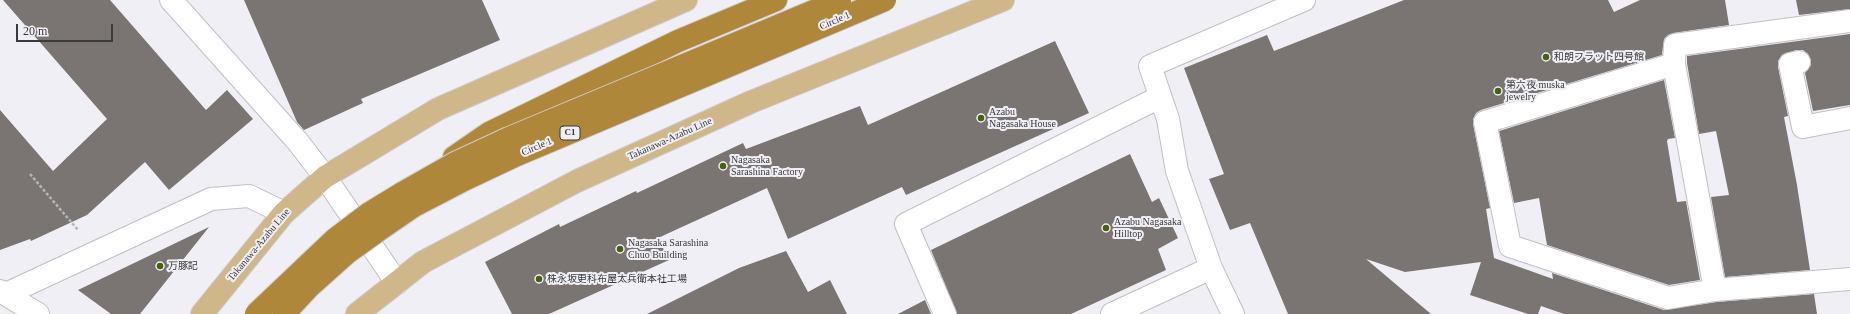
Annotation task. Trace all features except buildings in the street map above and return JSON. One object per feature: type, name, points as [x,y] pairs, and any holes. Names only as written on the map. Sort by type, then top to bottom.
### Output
[{"type":"highway","points":[[404,192],[489,133],[678,41],[776,0]]},
{"type":"highway","name":"Circle 1","points":[[256,314],[335,239],[368,214],[455,164],[509,138],[840,0]]},
{"type":"highway","name":"Circle 1","points":[[284,314],[309,287],[347,253],[414,206],[517,155],[886,0]]},
{"type":"highway","points":[[277,314],[347,253]]},
{"type":"main road","name":"Takanawa-Azabu Line","points":[[202,314],[284,213],[325,177],[438,109],[686,0]]},
{"type":"main road","name":"Takanawa-Azabu Line","points":[[357,314],[423,262],[577,181],[751,102],[1003,0]]},
{"type":"street","points":[[171,0],[298,142],[325,177],[397,283]]},
{"type":"street","points":[[1233,314],[1211,268],[1177,171],[1168,119],[1150,66],[1304,0]]},
{"type":"street","points":[[1715,290],[1674,64],[1675,46],[1850,21]]},
{"type":"street","points":[[1799,62],[1790,64],[1803,127],[1850,118]]},
{"type":"street","points":[[1674,64],[1485,122],[1510,246],[1668,298],[1715,290],[1850,279]]},
{"type":"street","points":[[945,314],[906,224],[1160,97]]},
{"type":"street","points":[[3,293],[211,199],[249,196],[284,213]]},
{"type":"street","points":[[1112,314],[1211,268]]},
{"type":"street","points":[[3,293],[38,314]]},
{"type":"path","points":[[30,174],[82,235]]},
{"type":"place","name":"和朗フラット四号館","points":[[1546,57]]},
{"type":"place","name":"第六夜 muska jewelry","points":[[1498,91]]},
{"type":"place","name":"Azabu Nagasaka House","points":[[981,118]]},
{"type":"place","name":"Nagasaka Sarashina Factory","points":[[723,166]]},
{"type":"place","name":"Azabu Nagasaka Hilltop","points":[[1106,228]]},
{"type":"place","name":"Nagasaka Sarashina Chuo Building","points":[[620,249]]},
{"type":"place","name":"万豚記","points":[[160,266]]},
{"type":"place","name":"株永坂更科布屋太兵衛本社工場","points":[[539,279]]}]
